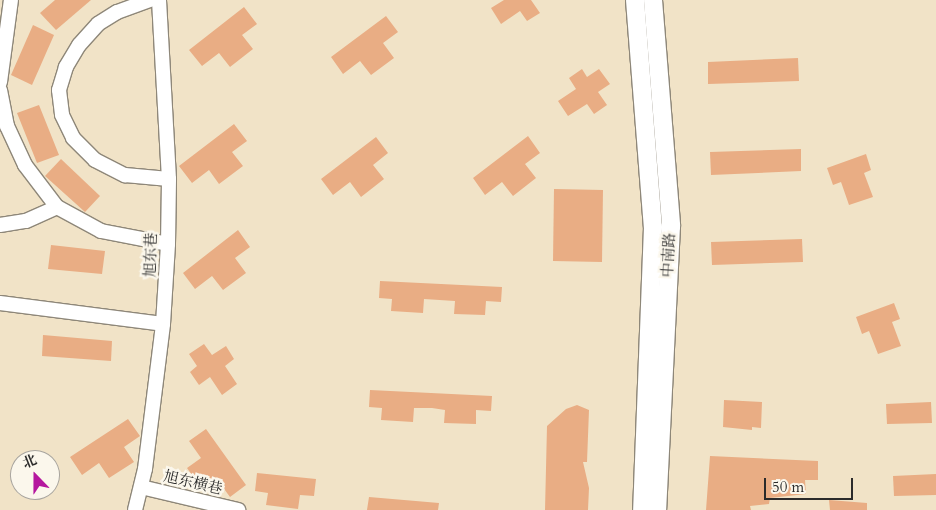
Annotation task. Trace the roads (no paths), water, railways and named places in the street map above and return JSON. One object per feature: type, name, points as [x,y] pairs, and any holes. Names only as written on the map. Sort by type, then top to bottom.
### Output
[{"type":"main road","name":"中南路","points":[[635,0],[653,227],[642,510]]},
{"type":"main road","name":"中南路","points":[[653,0],[671,226],[656,510]]},
{"type":"street","points":[[0,82],[11,0]]},
{"type":"street","points":[[150,0],[117,12],[98,24],[79,45],[66,67],[59,90],[62,116],[73,138],[95,160],[126,175],[169,179]]},
{"type":"street","name":"旭东巷","points":[[135,510],[140,487],[163,324],[168,244],[169,179],[159,0]]},
{"type":"street","points":[[0,90],[7,126],[25,165],[57,207],[100,231],[168,244]]},
{"type":"street","points":[[0,225],[26,221],[57,207]]},
{"type":"street","points":[[0,303],[163,324]]},
{"type":"street","name":"旭东横巷","points":[[140,487],[238,510]]}]
